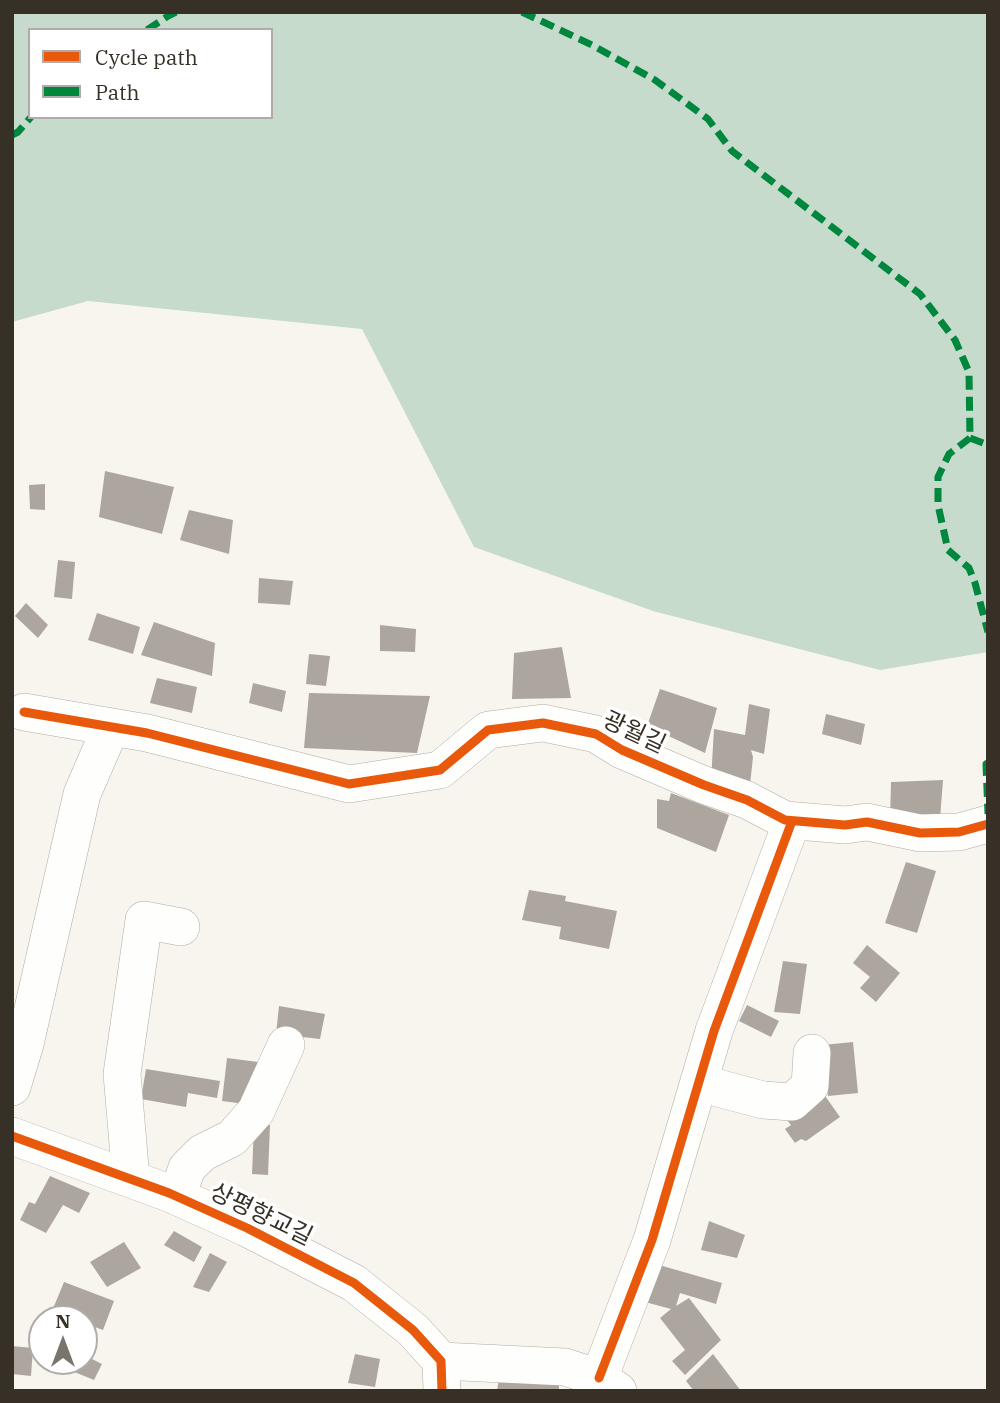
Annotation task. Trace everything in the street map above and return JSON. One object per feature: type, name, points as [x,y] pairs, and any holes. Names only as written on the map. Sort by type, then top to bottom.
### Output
[{"type":"street","name":"광월길","points":[[24,712],[147,733],[349,784],[440,770],[488,730],[543,723],[596,734],[622,750],[747,800],[785,820],[845,825],[867,822],[920,833],[959,832],[988,824]]},
{"type":"street","points":[[12,1087],[25,1044],[82,794],[111,727]]},
{"type":"street","points":[[441,1376],[548,1365],[565,1367],[609,1384],[714,1031],[793,821]]},
{"type":"street","points":[[131,1179],[122,1074],[144,920],[181,927]]},
{"type":"street","points":[[177,1196],[187,1168],[202,1153],[232,1138],[256,1111],[286,1045]]},
{"type":"street","points":[[699,1083],[763,1100],[792,1102],[810,1086],[812,1053]]},
{"type":"street","name":"상평향교길","points":[[12,1136],[177,1196],[247,1228],[354,1283],[413,1330],[441,1376]]},
{"type":"green space","points":[[12,12],[988,12],[988,652],[880,670],[653,611],[474,547],[362,329],[88,301],[12,322]]},
{"type":"building","points":[[105,471],[174,487],[162,534],[99,517]]},
{"type":"building","points":[[45,484],[45,510],[30,509],[29,485]]},
{"type":"building","points":[[189,510],[233,520],[229,554],[180,540]]},
{"type":"building","points":[[58,560],[75,562],[72,599],[54,597]]},
{"type":"building","points":[[259,578],[293,581],[290,605],[258,603]]},
{"type":"building","points":[[26,603],[48,625],[38,638],[15,616]]},
{"type":"building","points":[[97,613],[140,627],[133,654],[88,640]]},
{"type":"building","points":[[154,622],[215,643],[212,676],[141,655]]},
{"type":"building","points":[[380,625],[416,629],[415,652],[380,651]]},
{"type":"building","points":[[562,647],[571,698],[512,699],[514,653]]},
{"type":"building","points":[[309,654],[330,656],[326,686],[306,684]]},
{"type":"building","points":[[157,678],[197,687],[192,713],[150,703]]},
{"type":"building","points":[[253,683],[286,691],[282,712],[249,703]]},
{"type":"building","points":[[660,689],[717,708],[705,753],[647,726]]},
{"type":"building","points":[[309,693],[430,696],[417,753],[304,748]]},
{"type":"building","points":[[749,704],[770,709],[764,754],[751,750],[753,757],[749,794],[711,780],[714,729],[745,735]]},
{"type":"building","points":[[826,714],[865,724],[861,745],[822,734]]},
{"type":"building","points":[[943,780],[940,819],[890,821],[891,782]]},
{"type":"building","points":[[671,793],[729,815],[716,852],[657,828],[657,799],[669,801]]},
{"type":"building","points":[[906,862],[936,871],[917,933],[885,923]]},
{"type":"building","points":[[529,890],[566,896],[565,901],[617,911],[609,949],[559,939],[561,927],[522,920]]},
{"type":"building","points":[[867,945],[900,973],[876,1002],[860,988],[870,977],[853,963]]},
{"type":"building","points":[[783,961],[807,964],[800,1014],[774,1012]]},
{"type":"building","points":[[747,1005],[779,1021],[771,1037],[739,1021]]},
{"type":"building","points":[[279,1006],[325,1014],[320,1039],[276,1034]]},
{"type":"building","points":[[853,1042],[858,1093],[828,1096],[823,1045]]},
{"type":"building","points":[[227,1058],[258,1062],[253,1105],[222,1101]]},
{"type":"building","points":[[146,1069],[220,1081],[217,1098],[188,1093],[186,1107],[141,1099]]},
{"type":"building","points":[[823,1093],[840,1117],[806,1141],[801,1139],[795,1143],[785,1129],[791,1125],[787,1120]]},
{"type":"building","points":[[254,1124],[270,1125],[268,1175],[252,1174]]},
{"type":"building","points":[[50,1176],[90,1193],[79,1213],[63,1205],[46,1233],[20,1220],[29,1202],[35,1204]]},
{"type":"building","points":[[709,1221],[745,1235],[737,1258],[701,1250]]},
{"type":"building","points":[[174,1231],[202,1247],[194,1262],[164,1245]]},
{"type":"building","points":[[124,1242],[141,1268],[107,1287],[90,1262]]},
{"type":"building","points":[[210,1253],[227,1262],[209,1292],[193,1287]]},
{"type":"building","points":[[659,1265],[722,1283],[716,1304],[680,1293],[676,1306],[689,1298],[721,1340],[685,1375],[672,1361],[685,1350],[660,1318],[671,1309],[645,1302]]},
{"type":"building","points":[[64,1282],[114,1301],[103,1330],[98,1328],[98,1305],[54,1305]]},
{"type":"building","points":[[12,1346],[28,1348],[28,1375],[31,1376],[12,1374]]},
{"type":"building","points":[[355,1354],[380,1359],[375,1387],[348,1383]]},
{"type":"building","points":[[713,1354],[741,1391],[694,1391],[686,1381]]},
{"type":"building","points":[[500,1371],[559,1380],[559,1391],[497,1391]]},
{"type":"building","points":[[82,1375],[96,1375],[94,1380]]},
{"type":"marked path","points":[[150,28],[176,12]]},
{"type":"marked path","points":[[522,12],[592,45],[655,80],[708,119],[732,151],[920,294],[955,340],[969,372],[970,438]]},
{"type":"marked path","points":[[12,135],[29,119]]},
{"type":"marked path","points":[[970,438],[949,454],[938,477],[938,505],[948,550],[969,568],[988,632]]},
{"type":"marked path","points":[[970,438],[988,445]]},
{"type":"marked path","points":[[988,763],[988,814]]},
{"type":"cycle path","points":[[24,712],[147,733],[349,784],[440,770],[488,730],[543,723],[596,734],[622,750],[747,800],[785,820],[845,825],[867,822],[920,833],[959,832],[988,824]]},
{"type":"cycle path","points":[[599,1378],[652,1240],[714,1031],[792,821]]},
{"type":"cycle path","points":[[12,1136],[169,1193],[247,1228],[354,1283],[413,1330],[441,1361],[442,1391]]}]
